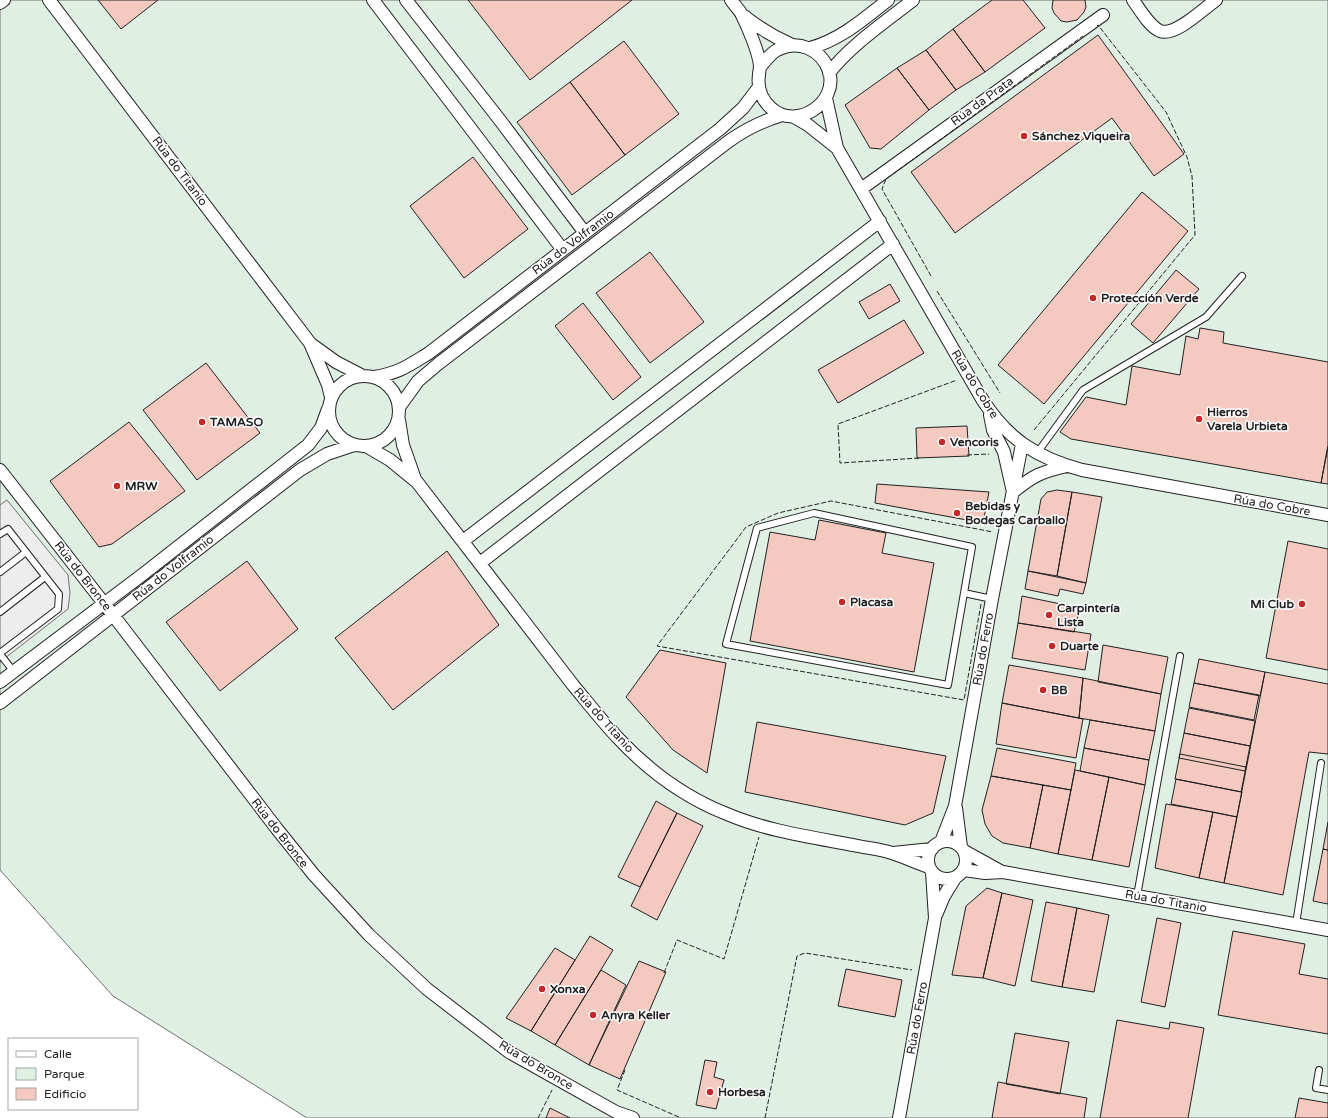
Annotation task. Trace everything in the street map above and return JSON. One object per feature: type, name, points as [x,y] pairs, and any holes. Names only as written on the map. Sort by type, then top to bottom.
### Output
[{"type":"street","points":[[0,3],[4,0]]},
{"type":"street","name":"Rúa do Titanio","points":[[49,0],[310,343]]},
{"type":"street","points":[[373,0],[563,250]]},
{"type":"street","points":[[406,0],[499,119],[585,233]]},
{"type":"street","points":[[731,0],[741,14],[753,43],[760,67]]},
{"type":"street","points":[[810,48],[820,46],[846,32],[888,0]]},
{"type":"street","points":[[829,73],[850,51],[913,0]]},
{"type":"street","points":[[1133,0],[1152,25],[1167,33],[1177,29],[1216,0]]},
{"type":"street","points":[[741,14],[773,37],[792,45]]},
{"type":"street","name":"Rúa da Prata","points":[[861,188],[1103,15]]},
{"type":"street","points":[[794,117],[807,114],[817,108],[826,98],[830,85],[829,73],[826,64],[818,54],[810,48],[800,45],[792,45],[778,50],[769,56],[760,67],[758,76],[759,87],[763,99],[772,109],[782,115],[794,117],[808,125],[837,148]]},
{"type":"street","name":"Rúa do Volframio","points":[[374,377],[391,374],[402,370],[429,353],[720,129],[743,108],[759,87]]},
{"type":"street","points":[[826,98],[837,148]]},
{"type":"street","name":"Rúa do Volframio","points":[[400,406],[418,381],[438,364],[728,141],[750,126],[782,115]]},
{"type":"street","name":"Rúa do Cobre","points":[[837,148],[989,412],[1001,426],[1022,444],[1037,453],[1067,466],[1108,475],[1328,515]]},
{"type":"street","points":[[463,541],[880,221]]},
{"type":"street","points":[[480,562],[893,244]]},
{"type":"street","points":[[310,343],[336,362],[361,375],[374,377],[386,384],[395,394],[400,406],[399,419],[403,445],[417,482]]},
{"type":"street","points":[[310,343],[328,385],[330,421],[335,432],[344,440],[354,445],[366,446],[376,444],[387,438],[394,431],[399,419]]},
{"type":"street","points":[[329,403],[338,386],[348,379],[361,375]]},
{"type":"street","name":"Rúa do Volframio","points":[[0,682],[148,571],[308,445],[321,428],[329,403]]},
{"type":"street","name":"Rúa do Ferro","points":[[989,412],[993,430],[1004,452],[1013,492]]},
{"type":"street","name":"Rúa do Ferro","points":[[936,846],[955,806],[992,599],[1022,444]]},
{"type":"street","name":"Rúa do Volframio","points":[[0,703],[305,467],[327,454],[354,445]]},
{"type":"street","points":[[366,446],[390,460],[417,482]]},
{"type":"street","points":[[1013,492],[1035,475],[1044,471],[1067,466]]},
{"type":"street","name":"Rúa do Bronce","points":[[0,470],[104,603],[276,829],[314,875],[369,934],[427,989],[509,1052],[616,1112],[633,1118]]},
{"type":"street","name":"Rúa do Titanio","points":[[417,482],[480,562],[573,685],[618,738],[638,758],[663,778],[684,793],[727,815],[774,829],[892,853],[931,870]]},
{"type":"street","name":"Rúa do Ferro","points":[[955,806],[963,849]]},
{"type":"street","points":[[951,842],[956,843],[963,849],[966,857],[964,870],[955,878],[946,879],[939,877],[931,870],[928,860],[936,846],[951,842]]},
{"type":"street","name":"Rúa do Titanio","points":[[892,853],[936,846]]},
{"type":"street","name":"Rúa do Titanio","points":[[963,849],[1003,872]]},
{"type":"street","name":"Rúa do Ferro","points":[[931,870],[935,918]]},
{"type":"street","name":"Rúa do Titanio","points":[[964,870],[984,873],[1003,872],[1328,930]]},
{"type":"street","name":"Rúa do Ferro","points":[[899,1118],[935,918],[944,896],[955,878]]},
{"type":"lane","points":[[1037,453],[1083,390],[1206,317],[1242,276]]},
{"type":"lane","points":[[814,513],[972,547],[964,593],[948,685],[726,644],[757,528],[814,513]]},
{"type":"lane","points":[[0,534],[8,529],[59,594],[58,609],[0,653],[14,672]]},
{"type":"lane","points":[[0,572],[26,552]]},
{"type":"lane","points":[[0,612],[45,577]]},
{"type":"lane","points":[[964,593],[992,599]]},
{"type":"lane","points":[[1137,896],[1180,656]]},
{"type":"lane","points":[[1296,924],[1321,763]]},
{"type":"lane","points":[[1319,1070],[1316,1088],[1328,1090]]},
{"type":"green space","points":[[0,0],[1328,0],[1328,1118],[307,1118],[113,996],[0,870]]},
{"type":"shaded area","points":[[7,500],[68,575],[70,593],[68,609],[0,662],[0,505]]},
{"type":"building","points":[[98,0],[158,0],[121,29]]},
{"type":"building","points":[[468,0],[632,0],[530,80]]},
{"type":"building","points":[[992,0],[1023,0],[1045,28],[985,72],[953,29]]},
{"type":"building","points":[[1053,0],[1085,0],[1086,7],[1084,12],[1077,20],[1067,22],[1061,21],[1054,13],[1052,8]]},
{"type":"building","points":[[953,29],[985,72],[956,90],[926,50]]},
{"type":"building","name":"Sánchez Viqueira","points":[[1098,35],[1184,154],[1154,176],[1112,118],[955,233],[911,172]]},
{"type":"building","points":[[624,41],[679,114],[625,155],[570,82]]},
{"type":"building","points":[[926,50],[956,90],[929,110],[897,68]]},
{"type":"building","points":[[897,68],[929,110],[881,149],[870,148],[845,105]]},
{"type":"building","points":[[570,82],[625,155],[572,195],[517,122]]},
{"type":"building","points":[[473,157],[528,229],[464,278],[410,206]]},
{"type":"building","name":"Protección Verde","points":[[1142,192],[1188,231],[1044,404],[998,365]]},
{"type":"building","points":[[650,252],[704,322],[650,363],[596,293]]},
{"type":"building","points":[[1176,270],[1199,289],[1153,343],[1131,324]]},
{"type":"building","points":[[890,284],[900,301],[869,319],[859,302]]},
{"type":"building","points":[[583,303],[641,377],[613,400],[555,326]]},
{"type":"building","points":[[904,320],[924,353],[838,403],[818,370]]},
{"type":"building","name":"Hierros Varela Urbieta","points":[[1200,328],[1224,332],[1223,343],[1328,362],[1328,445],[1321,483],[1071,439],[1060,432],[1086,397],[1126,405],[1132,366],[1180,375],[1186,336],[1198,339]]},
{"type":"building","name":"TAMASO","points":[[206,363],[260,433],[197,480],[143,410]]},
{"type":"building","name":"MRW","points":[[129,422],[185,491],[112,544],[99,547],[50,481]]},
{"type":"building","name":"Vencoris","points":[[967,426],[969,456],[917,458],[916,428]]},
{"type":"building","points":[[1328,447],[1328,484],[1321,483]]},
{"type":"building","name":"Bebidas y Bodegas Carballo","points":[[877,484],[989,492],[983,523],[875,503]]},
{"type":"building","points":[[1057,490],[1072,492],[1057,576],[1028,571],[1041,499],[1047,492]]},
{"type":"building","points":[[1072,492],[1102,497],[1086,583],[1057,576]]},
{"type":"building","name":"Placasa","points":[[819,520],[886,533],[882,553],[934,563],[914,672],[750,641],[770,532],[815,540]]},
{"type":"building","name":"Mi Club","points":[[1288,541],[1328,549],[1328,670],[1266,658]]},
{"type":"building","points":[[447,551],[499,625],[393,710],[335,638]]},
{"type":"building","points":[[247,561],[298,629],[220,691],[166,622]]},
{"type":"building","points":[[1028,571],[1086,583],[1083,594],[1060,589],[1058,596],[1025,589]]},
{"type":"building","name":"Carpintería Lista","points":[[1022,596],[1080,608],[1074,632],[1018,623]]},
{"type":"building","name":"Duarte","points":[[1018,623],[1091,634],[1085,670],[1012,658]]},
{"type":"building","points":[[1103,645],[1168,657],[1161,694],[1098,682]]},
{"type":"building","points":[[660,650],[726,663],[707,773],[673,750],[626,697]]},
{"type":"building","points":[[1199,659],[1265,672],[1260,696],[1194,683]]},
{"type":"building","name":"BB","points":[[1009,665],[1083,678],[1079,718],[1002,703]]},
{"type":"building","points":[[1265,672],[1328,684],[1328,754],[1309,752],[1283,895],[1224,883]]},
{"type":"building","points":[[1083,678],[1161,694],[1155,731],[1079,718]]},
{"type":"building","points":[[1194,683],[1259,695],[1254,720],[1189,707]]},
{"type":"building","points":[[1002,703],[1083,719],[1076,758],[996,744]]},
{"type":"building","points":[[1189,708],[1255,721],[1250,746],[1184,733]]},
{"type":"building","points":[[1090,720],[1155,731],[1149,760],[1084,748]]},
{"type":"building","points":[[757,722],[946,756],[933,813],[905,825],[745,792]]},
{"type":"building","points":[[1184,733],[1250,746],[1245,771],[1179,758]]},
{"type":"building","points":[[997,748],[1076,763],[1071,790],[991,776]]},
{"type":"building","points":[[1084,748],[1149,760],[1145,785],[1080,771]]},
{"type":"building","points":[[1180,754],[1246,767],[1241,792],[1175,779]]},
{"type":"building","points":[[1075,770],[1109,777],[1092,860],[1058,854]]},
{"type":"building","points":[[991,776],[1043,785],[1030,848],[1003,843],[992,836],[985,824],[982,810]]},
{"type":"building","points":[[1109,777],[1145,785],[1129,867],[1092,860]]},
{"type":"building","points":[[1176,779],[1242,792],[1237,817],[1171,804]]},
{"type":"building","points":[[1043,785],[1071,790],[1058,854],[1030,848]]},
{"type":"building","points":[[656,801],[677,813],[640,887],[618,877]]},
{"type":"building","points":[[1166,804],[1213,812],[1199,878],[1155,868]]},
{"type":"building","points":[[1213,812],[1237,817],[1224,883],[1199,878]]},
{"type":"building","points":[[677,813],[703,826],[657,920],[631,906]]},
{"type":"building","points":[[1328,822],[1328,850],[1323,849]]},
{"type":"building","points":[[1323,849],[1328,850],[1328,904],[1313,901]]},
{"type":"building","points":[[987,888],[1002,893],[983,978],[952,975],[966,906]]},
{"type":"building","points":[[1002,893],[1033,900],[1015,986],[983,978]]},
{"type":"building","points":[[1046,902],[1077,908],[1062,987],[1031,981]]},
{"type":"building","points":[[1077,908],[1109,915],[1094,992],[1062,987]]},
{"type":"building","points":[[1157,918],[1181,923],[1165,1007],[1141,1002]]},
{"type":"building","points":[[1233,931],[1305,944],[1299,974],[1328,979],[1328,1034],[1218,1015]]},
{"type":"building","points":[[590,936],[613,950],[555,1045],[531,1031]]},
{"type":"building","name":"Xonxa","points":[[555,948],[575,960],[531,1031],[506,1018]]},
{"type":"building","points":[[639,961],[666,972],[620,1079],[589,1065]]},
{"type":"building","points":[[846,969],[902,980],[895,1017],[838,1006]]},
{"type":"building","name":"Anyra Keller","points":[[601,970],[626,985],[589,1065],[555,1045]]},
{"type":"building","points":[[1117,1020],[1169,1029],[1170,1022],[1204,1028],[1188,1118],[1100,1118]]},
{"type":"building","points":[[1015,1033],[1069,1042],[1060,1094],[1006,1084]]},
{"type":"building","name":"Horbesa","points":[[705,1060],[717,1062],[714,1077],[724,1080],[716,1109],[696,1105]]},
{"type":"building","points":[[998,1082],[1087,1098],[1084,1118],[992,1118]]},
{"type":"building","points":[[1299,1098],[1328,1103],[1328,1118],[1295,1118]]},
{"type":"building","points":[[550,1108],[570,1118],[546,1118]]},
{"type":"fence","points":[[1034,430],[1195,235],[1192,176],[1187,157],[1166,112],[1098,25],[1097,26]]},
{"type":"fence","points":[[931,276],[882,189],[886,179],[1083,36]]},
{"type":"fence","points":[[937,291],[1000,393]]},
{"type":"fence","points":[[919,458],[840,463],[838,424],[957,380]]},
{"type":"fence","points":[[967,455],[989,454]]},
{"type":"fence","points":[[981,604],[964,700],[657,646],[746,527],[778,513],[831,501],[993,532]]},
{"type":"fence","points":[[664,973],[677,940],[724,959],[759,837]]},
{"type":"fence","points":[[765,1118],[797,956],[805,953],[912,970]]},
{"type":"fence","points":[[625,1070],[617,1090],[681,1118]]},
{"type":"fence","points":[[538,1118],[552,1090]]},
{"type":"place","name":"Sánchez Viqueira","points":[[1024,136]]},
{"type":"place","name":"Protección Verde","points":[[1093,298]]},
{"type":"place","name":"Hierros Varela Urbieta","points":[[1199,419]]},
{"type":"place","name":"TAMASO","points":[[202,422]]},
{"type":"place","name":"Vencoris","points":[[942,442]]},
{"type":"place","name":"MRW","points":[[117,486]]},
{"type":"place","name":"Bebidas y Bodegas Carballo","points":[[957,513]]},
{"type":"place","name":"Placasa","points":[[842,602]]},
{"type":"place","name":"Mi Club","points":[[1302,604]]},
{"type":"place","name":"Carpintería Lista","points":[[1049,615]]},
{"type":"place","name":"Duarte","points":[[1052,646]]},
{"type":"place","name":"BB","points":[[1043,690]]},
{"type":"place","name":"Xonxa","points":[[542,989]]},
{"type":"place","name":"Anyra Keller","points":[[593,1015]]},
{"type":"place","name":"Horbesa","points":[[710,1092]]}]
